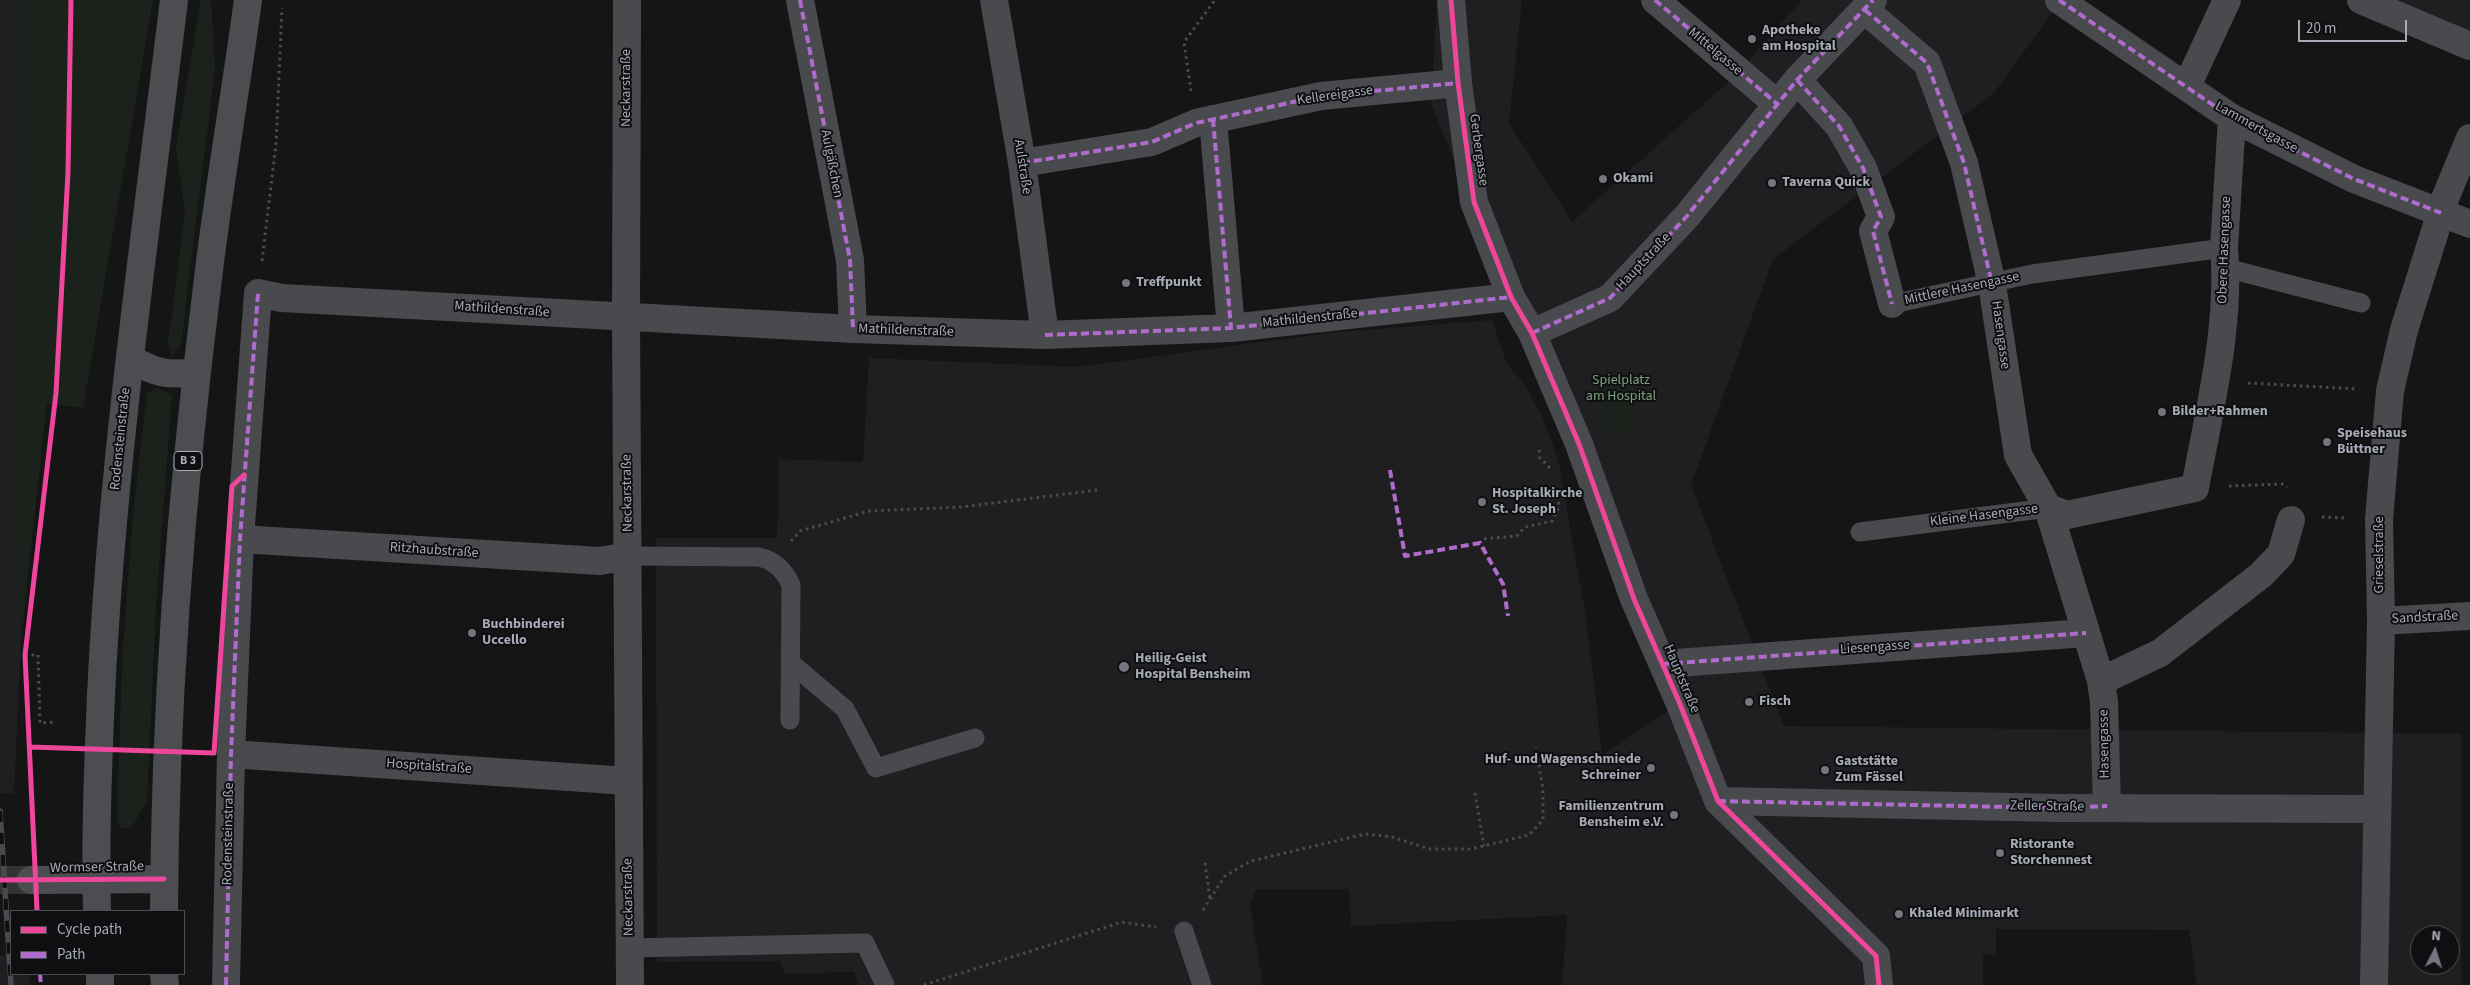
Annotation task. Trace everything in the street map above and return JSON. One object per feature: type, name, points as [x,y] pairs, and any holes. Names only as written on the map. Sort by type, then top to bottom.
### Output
[{"type":"main road","name":"Rodensteinstraße","points":[[97,910],[97,768],[104,630],[115,488],[174,0]]},
{"type":"main road","name":"B 3","points":[[164,910],[171,696],[180,554],[197,372],[220,192],[248,0]]},
{"type":"main road","points":[[130,359],[156,372],[178,375],[197,372]]},
{"type":"main road","name":"Wormser Straße","points":[[31,880],[164,879]]},
{"type":"street","name":"Neckarstraße","points":[[627,0],[626,318],[629,556],[628,781],[630,985]]},
{"type":"street","name":"Aulgäßchen","points":[[800,0],[850,260],[853,329]]},
{"type":"street","name":"Aulstraße","points":[[994,0],[1022,163],[1045,336]]},
{"type":"street","name":"Gerbergasse","points":[[1451,0],[1458,83],[1474,202],[1512,297]]},
{"type":"street","name":"Mittelgasse","points":[[1655,0],[1776,103]]},
{"type":"street","name":"Lammertsgasse","points":[[2059,0],[2232,118],[2354,179],[2470,224]]},
{"type":"street","points":[[2187,86],[2227,0]]},
{"type":"street","points":[[2360,0],[2470,46]]},
{"type":"street","name":"Hauptstraße","points":[[1869,5],[1776,103],[1687,216],[1610,298],[1532,333],[1578,444],[1634,599],[1663,664],[1718,801],[1876,956],[1879,985]]},
{"type":"street","name":"Hasengasse","points":[[1869,5],[1927,63],[1964,163],[1992,284],[2018,455],[2048,508],[2101,681],[2104,702],[2107,806]]},
{"type":"street","name":"Mittlere Hasengasse","points":[[1797,80],[1839,126],[1863,168],[1881,217],[1873,231],[1892,304]]},
{"type":"street","name":"Kellereigasse","points":[[1022,163],[1152,142],[1205,121],[1321,96],[1458,83]]},
{"type":"street","name":"Obere Hasengasse","points":[[2195,488],[2215,381],[2224,305],[2232,118]]},
{"type":"street","points":[[1205,121],[1231,328]]},
{"type":"street","name":"Grieselstraße","points":[[2374,985],[2381,621],[2379,520],[2390,391],[2404,330],[2441,213],[2470,138]]},
{"type":"street","name":"Mathildenstraße","points":[[258,293],[282,298],[626,318],[1045,336],[1231,328],[1512,297]]},
{"type":"street","name":"Rodensteinstraße","points":[[226,985],[231,754],[240,539],[258,293]]},
{"type":"street","points":[[1512,297],[1532,333]]},
{"type":"street","name":"Kleine Hasengasse","points":[[2048,508],[2067,515],[2195,488]]},
{"type":"street","points":[[2101,681],[2160,653],[2261,575],[2281,554],[2291,520]]},
{"type":"street","name":"Ritzhaubstraße","points":[[240,539],[600,561],[629,556]]},
{"type":"street","name":"Sandstraße","points":[[2381,621],[2470,616]]},
{"type":"street","name":"Liesengasse","points":[[1663,664],[2086,633]]},
{"type":"street","name":"Hospitalstraße","points":[[231,754],[628,781]]},
{"type":"street","name":"Zeller Straße","points":[[1718,801],[2060,808],[2107,806],[2377,809]]},
{"type":"lane","name":"Mittlere Hasengasse","points":[[1892,304],[2032,274],[2225,258]]},
{"type":"lane","points":[[2225,258],[2361,303]]},
{"type":"lane","name":"Kleine Hasengasse","points":[[1860,532],[2048,508]]},
{"type":"lane","points":[[629,556],[759,557],[773,562],[783,571],[791,585],[790,720]]},
{"type":"lane","points":[[791,663],[844,709],[876,768],[975,738]]},
{"type":"lane","points":[[1184,931],[1202,985]]},
{"type":"lane","points":[[629,948],[865,943],[886,985]]},
{"type":"path","points":[[258,293],[276,144],[283,0]]},
{"type":"path","points":[[1205,121],[1184,42],[1215,0]]},
{"type":"path","points":[[2215,381],[2390,391]]},
{"type":"path","points":[[1540,450],[1540,458],[1554,472]]},
{"type":"path","points":[[1480,543],[1482,539],[1517,536],[1525,527],[1552,520],[1559,507],[1556,480]]},
{"type":"path","points":[[2195,488],[2284,484],[2291,489],[2291,520]]},
{"type":"path","points":[[773,562],[800,531],[869,511],[962,507],[1097,490]]},
{"type":"path","points":[[25,655],[38,655],[40,723],[55,722]]},
{"type":"path","points":[[924,985],[1122,922],[1184,931],[1210,901],[1225,876],[1252,861],[1365,834],[1392,837],[1429,849],[1471,849],[1529,835],[1543,820],[1543,789],[1536,747]]},
{"type":"path","points":[[1475,793],[1484,846]]},
{"type":"path","points":[[1205,864],[1210,901]]},
{"type":"shaded area","points":[[0,0],[19,0],[22,234],[12,245],[21,640],[14,793],[0,793]]},
{"type":"shaded area","points":[[1437,0],[1522,0],[1509,123],[1572,222],[1737,74],[1802,0],[2061,0],[1994,93],[1773,259],[1691,485],[1784,726],[2461,734],[2461,985],[2197,985],[2189,930],[1996,929],[1996,956],[1983,954],[1983,985],[1562,985],[1567,915],[1351,926],[1349,889],[1256,889],[1250,906],[1263,985],[858,985],[854,972],[784,974],[781,961],[657,962],[656,538],[777,538],[779,459],[863,462],[869,358],[1077,367],[1328,333],[1492,320],[1506,363],[1525,385],[1543,418],[1558,459],[1587,623],[1602,755],[1679,704],[1431,104]]},
{"type":"shaded area","points":[[2395,0],[2470,0],[2470,32]]},
{"type":"shaded area","points":[[0,955],[10,956],[10,975],[28,975],[30,985],[0,985]]},
{"type":"green space","points":[[19,0],[153,0],[83,408],[47,404],[21,640],[12,244],[22,234]]},
{"type":"green space","points":[[201,0],[211,0],[215,68],[181,345],[172,356],[168,343],[185,213],[176,148]]},
{"type":"green space","name":"Spielplatz am Hospital","points":[[1616,373],[1631,373],[1638,381],[1636,401],[1639,416],[1629,431],[1608,434],[1605,377]]},
{"type":"green space","points":[[158,388],[172,395],[156,605],[147,801],[131,829],[121,828],[117,820],[122,662],[133,515],[147,393]]},
{"type":"tunnel","points":[[0,880],[31,880]]},
{"type":"railway","points":[[0,811],[10,969]]},
{"type":"railway","points":[[10,975],[11,985]]},
{"type":"marked path","points":[[800,0],[850,260],[853,329]]},
{"type":"marked path","points":[[1655,0],[1776,103]]},
{"type":"marked path","points":[[1532,333],[1610,298],[1687,216],[1797,80],[1873,0]]},
{"type":"marked path","points":[[2059,0],[2232,118],[2354,179],[2441,213]]},
{"type":"marked path","points":[[1865,10],[1927,63],[1964,163],[1992,284]]},
{"type":"marked path","points":[[1797,80],[1839,126],[1863,168],[1881,217],[1873,231],[1892,304]]},
{"type":"marked path","points":[[1022,163],[1152,142],[1196,123],[1321,96],[1458,83]]},
{"type":"marked path","points":[[1213,119],[1231,328]]},
{"type":"marked path","points":[[226,985],[231,754],[240,539],[258,293]]},
{"type":"marked path","points":[[1045,335],[1231,328],[1511,297]]},
{"type":"marked path","points":[[1390,470],[1405,556],[1480,543],[1503,584],[1508,616]]},
{"type":"marked path","points":[[1663,664],[2086,633]]},
{"type":"marked path","points":[[1718,801],[2060,808],[2107,806]]},
{"type":"marked path","points":[[40,975],[41,985]]},
{"type":"cycle path","points":[[37,910],[25,655],[56,393],[68,172],[71,0]]},
{"type":"cycle path","points":[[1451,0],[1458,83],[1474,202],[1511,297],[1532,333],[1579,444],[1634,599],[1680,704],[1718,801],[1876,956],[1879,985]]},
{"type":"cycle path","points":[[30,747],[214,753],[232,486],[244,475]]},
{"type":"cycle path","points":[[0,880],[164,879]]},
{"type":"place","name":"Apotheke am Hospital","points":[[1752,39]]},
{"type":"place","name":"Okami","points":[[1603,179]]},
{"type":"place","name":"Taverna Quick","points":[[1772,183]]},
{"type":"place","name":"Treffpunkt","points":[[1126,283]]},
{"type":"place","name":"Bilder+Rahmen","points":[[2162,412]]},
{"type":"place","name":"Speisehaus Büttner","points":[[2327,442]]},
{"type":"place","name":"Hospitalkirche St. Joseph","points":[[1482,502]]},
{"type":"place","name":"Buchbinderei Uccello","points":[[472,633]]},
{"type":"place","name":"Heilig-Geist Hospital Bensheim","points":[[1124,667]]},
{"type":"place","name":"Fisch","points":[[1749,702]]},
{"type":"place","name":"Huf- und Wagenschmiede Schreiner","points":[[1651,768]]},
{"type":"place","name":"Gaststätte Zum Fässel","points":[[1825,770]]},
{"type":"place","name":"Familienzentrum Bensheim e.V.","points":[[1674,815]]},
{"type":"place","name":"Ristorante Storchennest","points":[[2000,853]]},
{"type":"place","name":"Khaled Minimarkt","points":[[1899,914]]}]
